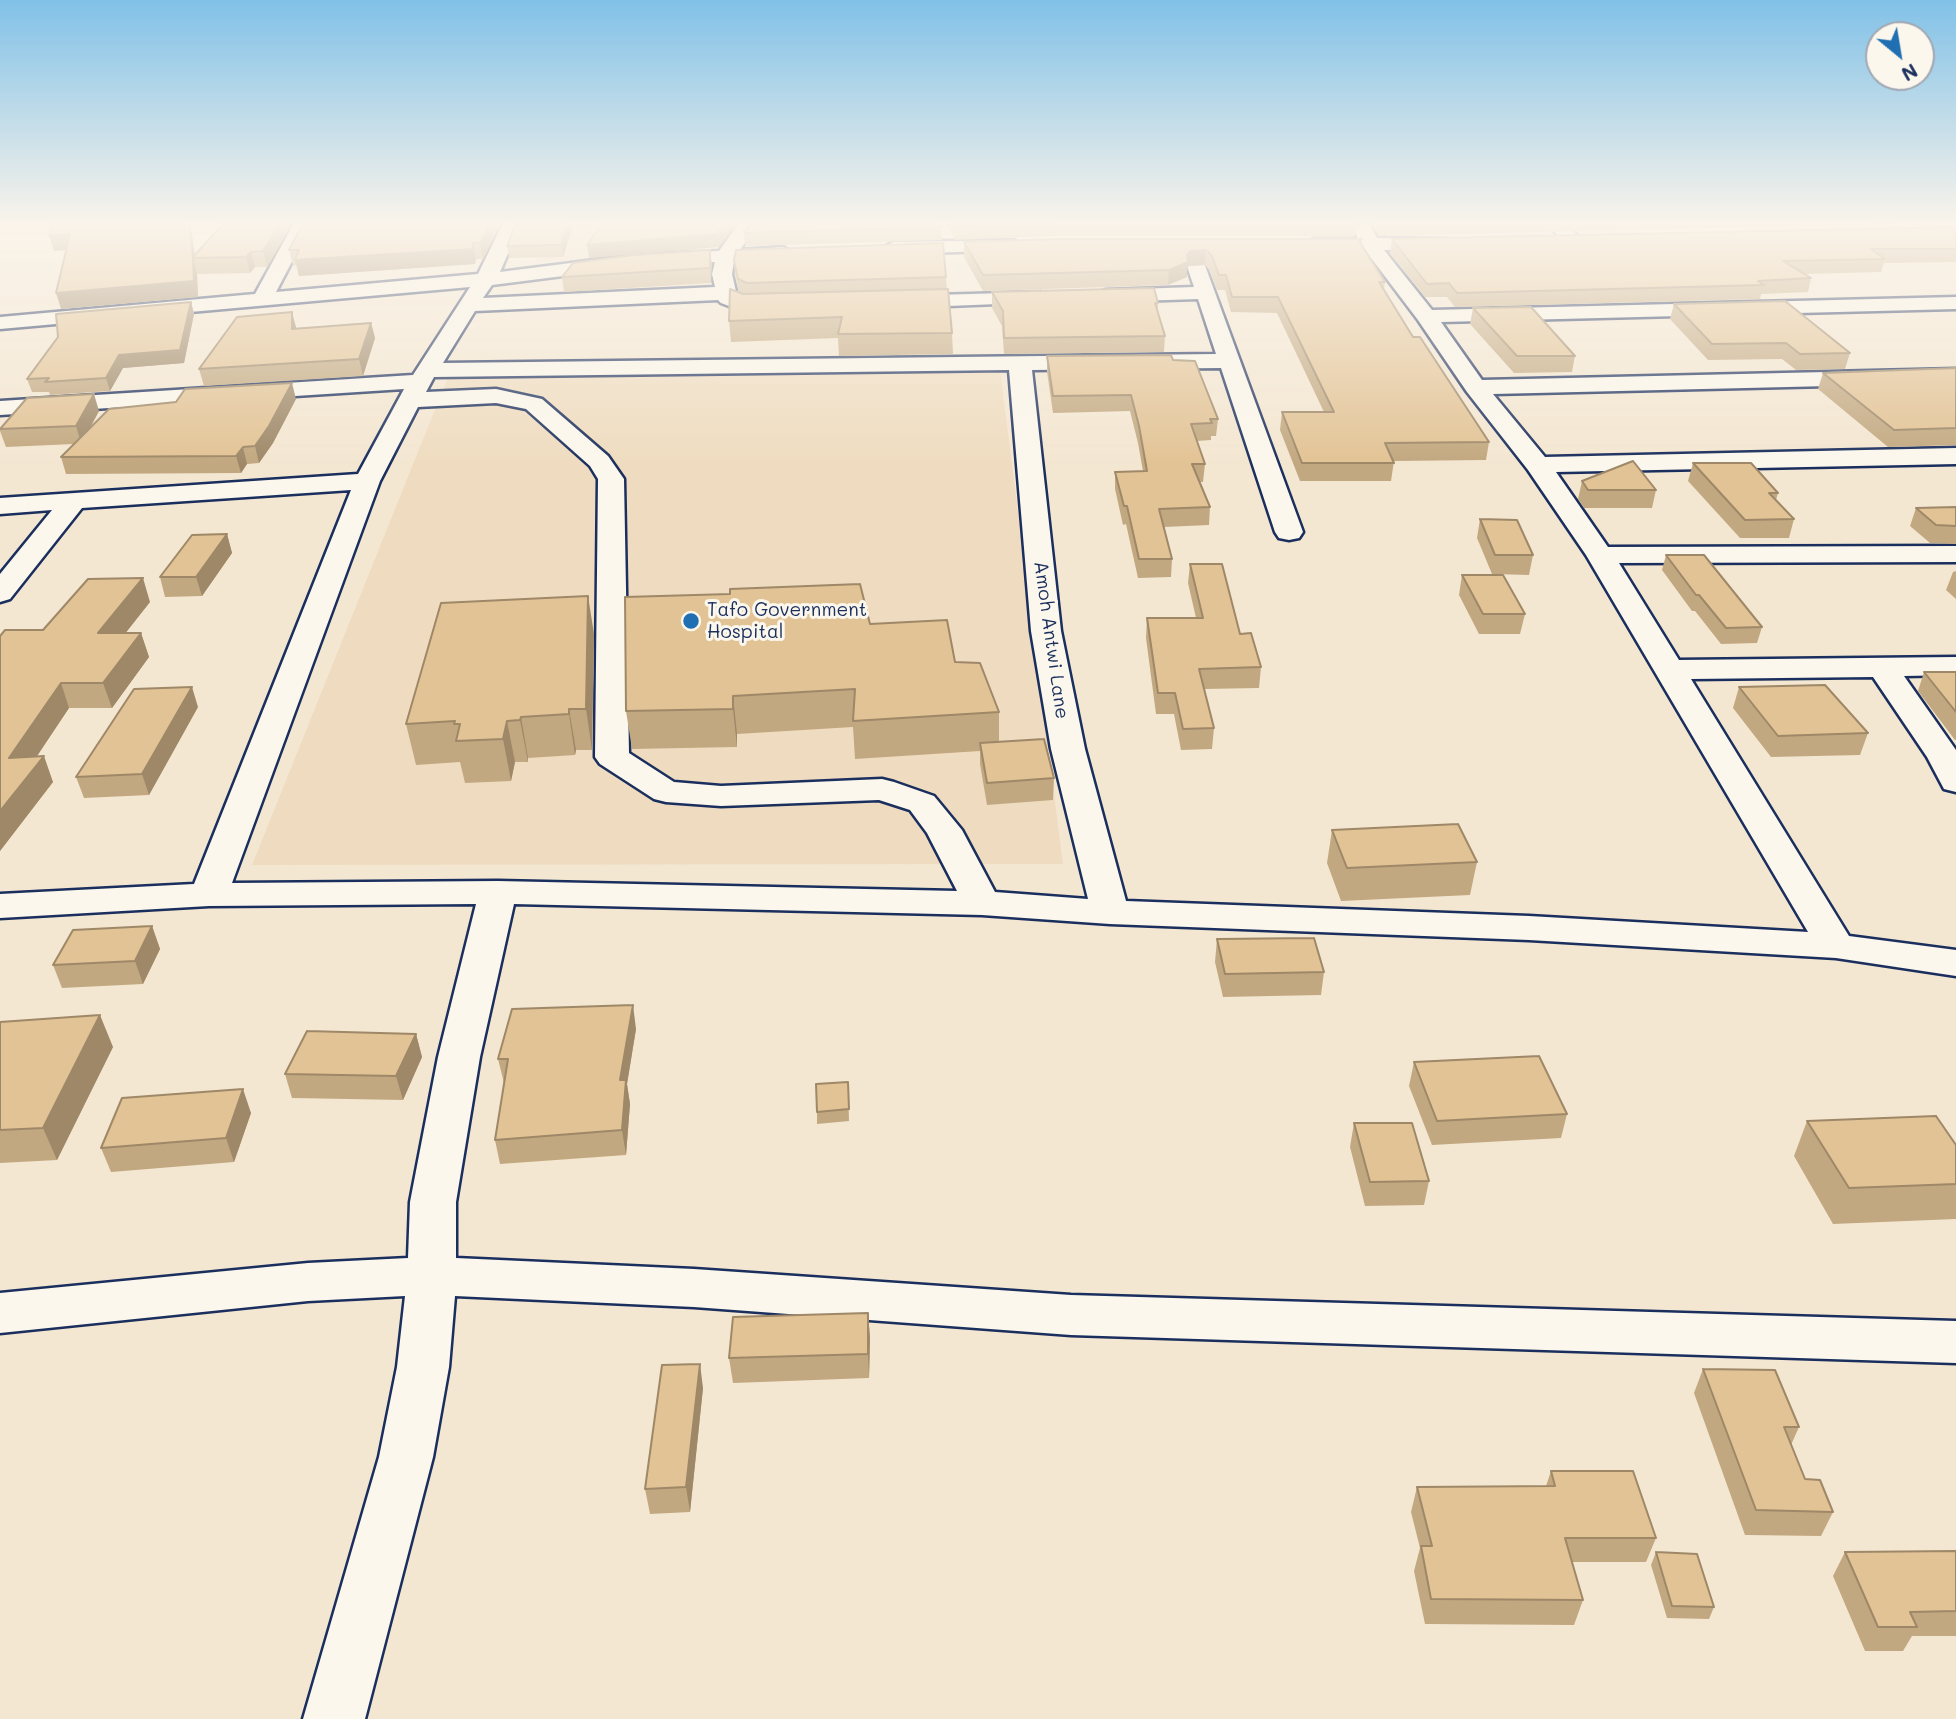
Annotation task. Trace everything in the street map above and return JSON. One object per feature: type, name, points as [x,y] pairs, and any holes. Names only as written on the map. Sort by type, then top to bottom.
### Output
[{"type":"street","points":[[0,323],[225,303]]},
{"type":"street","points":[[209,895],[367,481],[419,384],[467,305],[506,303]]},
{"type":"street","points":[[738,303],[745,306],[799,305]]},
{"type":"street","points":[[1209,303],[1289,532]]},
{"type":"street","points":[[1416,303],[1475,387],[1538,465],[1600,555],[1836,946]]},
{"type":"street","points":[[1426,316],[1947,303]]},
{"type":"street","points":[[0,408],[419,384],[1020,363],[1229,361]]},
{"type":"street","name":"Amoh Antwi Lane","points":[[1020,363],[1046,631],[1068,749],[1110,912]]},
{"type":"street","points":[[1475,387],[1956,376]]},
{"type":"street","points":[[419,384],[534,404],[599,461],[611,479],[612,757],[667,792],[721,796],[881,789],[922,803],[944,830],[982,903]]},
{"type":"street","points":[[1538,465],[1956,456]]},
{"type":"street","points":[[0,506],[367,481]]},
{"type":"street","points":[[0,593],[74,500]]},
{"type":"street","points":[[1600,555],[1956,554]]},
{"type":"street","points":[[1670,670],[1956,666]]},
{"type":"street","points":[[1882,667],[1952,766]]},
{"type":"street","points":[[334,1719],[406,1457],[423,1367],[432,1276],[433,1202],[459,1057],[498,892]]},
{"type":"street","points":[[0,906],[209,895],[498,892],[982,903],[1110,912],[1529,928],[1836,946],[1956,963]]},
{"type":"street","points":[[0,1313],[307,1282],[432,1276],[694,1288],[1071,1315],[1956,1342]]},
{"type":"shaded area","name":"Tafo Government Hospital","points":[[1000,370],[1063,864],[252,865],[448,377]]},
{"type":"building","points":[[191,303],[180,350],[119,355],[106,378],[45,382],[49,378],[27,379],[58,337],[56,314]]},
{"type":"building","points":[[730,303],[949,303],[952,333],[838,334],[842,317],[729,321]]},
{"type":"building","points":[[998,303],[1155,303],[1165,336],[1004,338],[1003,311]]},
{"type":"building","points":[[1281,303],[1392,303],[1413,337],[1420,337],[1489,442],[1385,443],[1394,463],[1302,463],[1282,412],[1334,412]]},
{"type":"building","points":[[1788,303],[1850,353],[1800,354],[1786,343],[1712,344],[1674,304]]},
{"type":"building","points":[[1531,307],[1575,356],[1517,356],[1473,308]]},
{"type":"building","points":[[292,312],[292,329],[371,323],[359,359],[199,369],[237,317]]},
{"type":"building","points":[[1171,355],[1173,360],[1195,361],[1218,419],[1210,419],[1212,423],[1191,424],[1205,464],[1192,464],[1210,507],[1159,509],[1172,559],[1139,559],[1127,506],[1124,506],[1115,472],[1147,471],[1131,395],[1053,396],[1047,356]]},
{"type":"building","points":[[1956,368],[1956,428],[1894,430],[1823,373]]},
{"type":"building","points":[[292,383],[255,446],[243,447],[236,456],[61,457],[109,409],[176,402],[185,389]]},
{"type":"building","points":[[94,394],[76,426],[0,429],[27,398]]},
{"type":"building","points":[[1633,461],[1656,490],[1588,490],[1582,481]]},
{"type":"building","points":[[1693,463],[1751,463],[1778,493],[1769,493],[1794,519],[1745,520]]},
{"type":"building","points":[[1956,507],[1956,526],[1936,525],[1916,508]]},
{"type":"building","points":[[1480,519],[1517,520],[1533,555],[1495,555]]},
{"type":"building","points":[[227,534],[196,577],[160,577],[192,535]]},
{"type":"building","points":[[1666,555],[1704,555],[1762,627],[1726,628],[1699,595],[1696,595]]},
{"type":"building","points":[[1190,564],[1222,564],[1240,634],[1251,633],[1261,667],[1199,669],[1214,728],[1183,729],[1175,693],[1158,693],[1147,618],[1203,618]]},
{"type":"building","points":[[1462,575],[1503,575],[1525,614],[1483,614]]},
{"type":"building","points":[[143,578],[98,633],[141,633],[103,683],[61,683],[9,758],[44,756],[0,811],[0,636],[5,630],[43,630],[88,579]]},
{"type":"building","points":[[860,584],[870,624],[947,620],[955,662],[980,663],[999,712],[853,721],[855,689],[733,696],[733,709],[626,711],[625,597],[730,594],[730,589]]},
{"type":"building","points":[[588,596],[586,709],[569,709],[569,714],[521,717],[520,720],[507,721],[503,739],[456,741],[460,724],[454,724],[455,721],[406,724],[441,603]]},
{"type":"building","points":[[1924,672],[1956,672],[1956,712]]},
{"type":"building","points":[[1825,685],[1868,733],[1778,736],[1739,687]]},
{"type":"building","points":[[192,687],[142,774],[76,777],[134,689]]},
{"type":"building","points":[[1044,739],[1054,778],[987,783],[980,743]]},
{"type":"building","points":[[1458,824],[1477,862],[1347,868],[1332,830]]},
{"type":"building","points":[[152,926],[135,961],[53,965],[73,930]]},
{"type":"building","points":[[1314,938],[1324,972],[1225,974],[1217,939]]},
{"type":"building","points":[[633,1005],[620,1080],[626,1080],[622,1130],[495,1140],[508,1059],[498,1059],[512,1009]]},
{"type":"building","points":[[100,1015],[43,1128],[0,1130],[0,1022]]},
{"type":"building","points":[[307,1031],[416,1034],[396,1076],[285,1074]]},
{"type":"building","points":[[1539,1056],[1567,1114],[1437,1121],[1414,1062]]},
{"type":"building","points":[[848,1082],[849,1109],[817,1112],[816,1084]]},
{"type":"building","points":[[243,1089],[226,1138],[101,1148],[122,1098]]},
{"type":"building","points":[[1936,1116],[1956,1145],[1956,1184],[1849,1188],[1807,1121]]},
{"type":"building","points":[[1354,1123],[1412,1123],[1429,1181],[1370,1182]]},
{"type":"building","points":[[868,1313],[868,1354],[729,1358],[733,1317]]},
{"type":"building","points":[[700,1364],[686,1487],[645,1489],[662,1365]]},
{"type":"building","points":[[1703,1369],[1775,1370],[1799,1427],[1784,1427],[1805,1479],[1820,1480],[1833,1512],[1756,1510]]},
{"type":"building","points":[[1551,1471],[1633,1471],[1656,1538],[1565,1538],[1583,1600],[1431,1599],[1421,1546],[1432,1546],[1417,1487],[1555,1486]]},
{"type":"building","points":[[1956,1551],[1956,1611],[1910,1612],[1917,1627],[1878,1627],[1845,1552]]},
{"type":"building","points":[[1656,1552],[1697,1554],[1714,1607],[1672,1606]]},
{"type":"place","name":"Tafo Government Hospital","points":[[691,621]]}]
